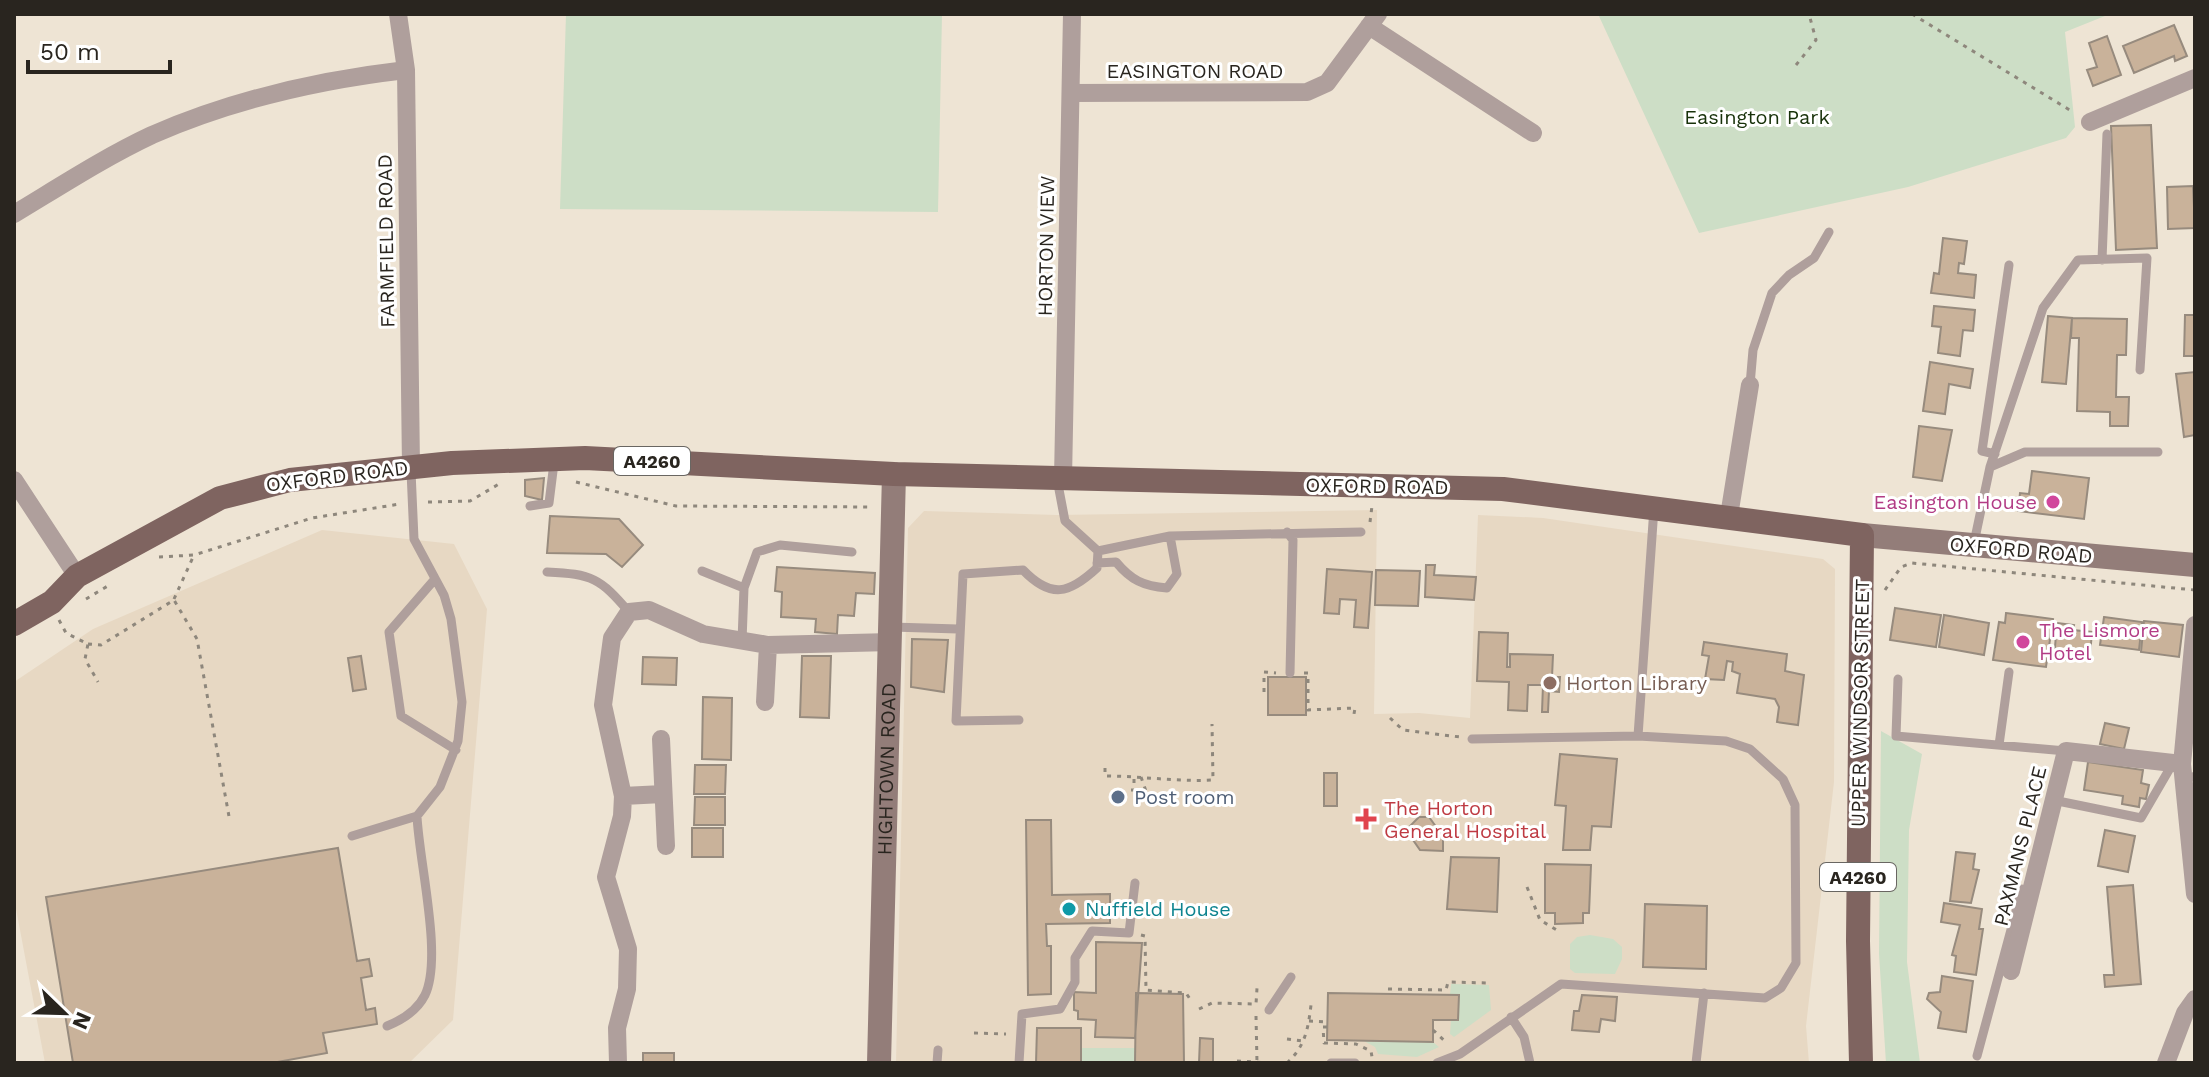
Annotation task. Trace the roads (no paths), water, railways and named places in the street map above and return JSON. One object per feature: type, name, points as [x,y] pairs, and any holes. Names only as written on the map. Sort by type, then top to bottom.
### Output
[{"type":"main road","name":"OXFORD ROAD","points":[[14,624],[52,602],[77,576],[188,514],[257,486],[336,473],[411,467],[894,474],[1503,489],[1862,535]]},
{"type":"main road","name":"UPPER WINDSOR STREET","points":[[1861,1063],[1858,910],[1862,535]]},
{"type":"street","name":"FARMFIELD ROAD","points":[[398,14],[406,70],[411,467]]},
{"type":"street","name":"HORTON VIEW","points":[[1060,479],[1072,14]]},
{"type":"street","points":[[1374,20],[1533,133]]},
{"type":"street","name":"EASINGTON ROAD","points":[[1071,93],[1307,92],[1327,83],[1374,20]]},
{"type":"street","points":[[14,214],[150,136],[183,123],[250,100],[306,86],[406,70]]},
{"type":"street","points":[[2090,127],[2195,78]]},
{"type":"street","points":[[1729,516],[1750,385]]},
{"type":"street","name":"HIGHTOWN ROAD","points":[[879,1063],[894,474]]},
{"type":"street","points":[[14,480],[77,576]]},
{"type":"street","name":"OXFORD ROAD","points":[[1862,535],[2195,565]]},
{"type":"street","points":[[618,1063],[617,1028],[627,989],[628,949],[606,877],[622,816],[623,796],[603,705],[612,638],[629,612],[649,610],[703,634],[768,645],[892,634]]},
{"type":"street","points":[[2195,625],[2188,772],[2195,894]]},
{"type":"street","points":[[765,702],[768,645]]},
{"type":"street","points":[[661,739],[666,846]]},
{"type":"street","name":"PAXMANS PLACE","points":[[2011,971],[2063,751],[2188,772]]},
{"type":"street","points":[[623,796],[663,794]]},
{"type":"street","points":[[2166,1063],[2185,1013],[2195,999]]},
{"type":"lane","points":[[2102,260],[2107,134]]},
{"type":"lane","points":[[1750,385],[1753,350],[1772,293],[1789,275],[1814,258],[1829,232]]},
{"type":"lane","points":[[1974,545],[1990,467],[2043,308],[2078,260],[2147,258],[2140,370]]},
{"type":"lane","points":[[1995,454],[1982,451],[2009,265]]},
{"type":"lane","points":[[1990,467],[2025,452],[2158,452]]},
{"type":"lane","points":[[352,836],[417,816],[440,787],[456,750],[461,721],[460,672],[451,619],[414,539],[411,467]]},
{"type":"lane","points":[[530,506],[549,503],[554,468]]},
{"type":"lane","points":[[1060,479],[1065,521],[1098,551]]},
{"type":"lane","points":[[1638,736],[1654,507]]},
{"type":"lane","points":[[1287,532],[1293,540],[1290,673]]},
{"type":"lane","points":[[1098,551],[1170,536],[1361,532]]},
{"type":"lane","points":[[1097,563],[1116,562],[1128,576],[1145,587],[1167,588],[1177,574],[1170,536]]},
{"type":"lane","points":[[742,641],[744,588],[757,552],[780,545],[852,552]]},
{"type":"lane","points":[[1019,720],[956,721],[963,574],[1023,570],[1039,586],[1061,591],[1080,583],[1097,563],[1098,551]]},
{"type":"lane","points":[[702,571],[744,588]]},
{"type":"lane","points":[[547,572],[585,574],[605,584],[629,612]]},
{"type":"lane","points":[[435,579],[389,632],[401,716],[456,750]]},
{"type":"lane","points":[[892,634],[958,629]]},
{"type":"lane","points":[[1999,745],[2009,672]]},
{"type":"lane","points":[[1898,679],[1896,736],[2063,751],[1977,1056]]},
{"type":"lane","points":[[1437,1063],[1460,1054],[1561,984],[1765,998],[1781,988],[1796,963],[1795,805],[1783,779],[1750,749],[1726,741],[1638,736],[1472,739]]},
{"type":"lane","points":[[2053,800],[2141,818],[2188,772]]},
{"type":"lane","points":[[387,1026],[407,1017],[425,996],[433,959],[417,816]]},
{"type":"lane","points":[[1019,1063],[1022,1014],[1060,1009],[1075,982],[1075,958],[1092,931],[1129,933],[1135,883]]},
{"type":"lane","points":[[1269,1010],[1291,977]]},
{"type":"lane","points":[[1696,1063],[1704,993]]},
{"type":"lane","points":[[1511,1017],[1524,1037],[1530,1063]]},
{"type":"lane","points":[[937,1063],[938,1050]]},
{"type":"lane","points":[[1331,1063],[1355,1063]]},
{"type":"place","name":"Easington House","points":[[2053,502]]},
{"type":"place","name":"The Lismore Hotel","points":[[2023,642]]},
{"type":"place","name":"Horton Library","points":[[1550,683]]},
{"type":"place","name":"Post room","points":[[1118,797]]},
{"type":"place","name":"The Horton General Hospital","points":[[1366,819]]},
{"type":"place","name":"Nuffield House","points":[[1069,909]]},
{"type":"park label","name":"Easington Park","points":[[1757,117]]}]
